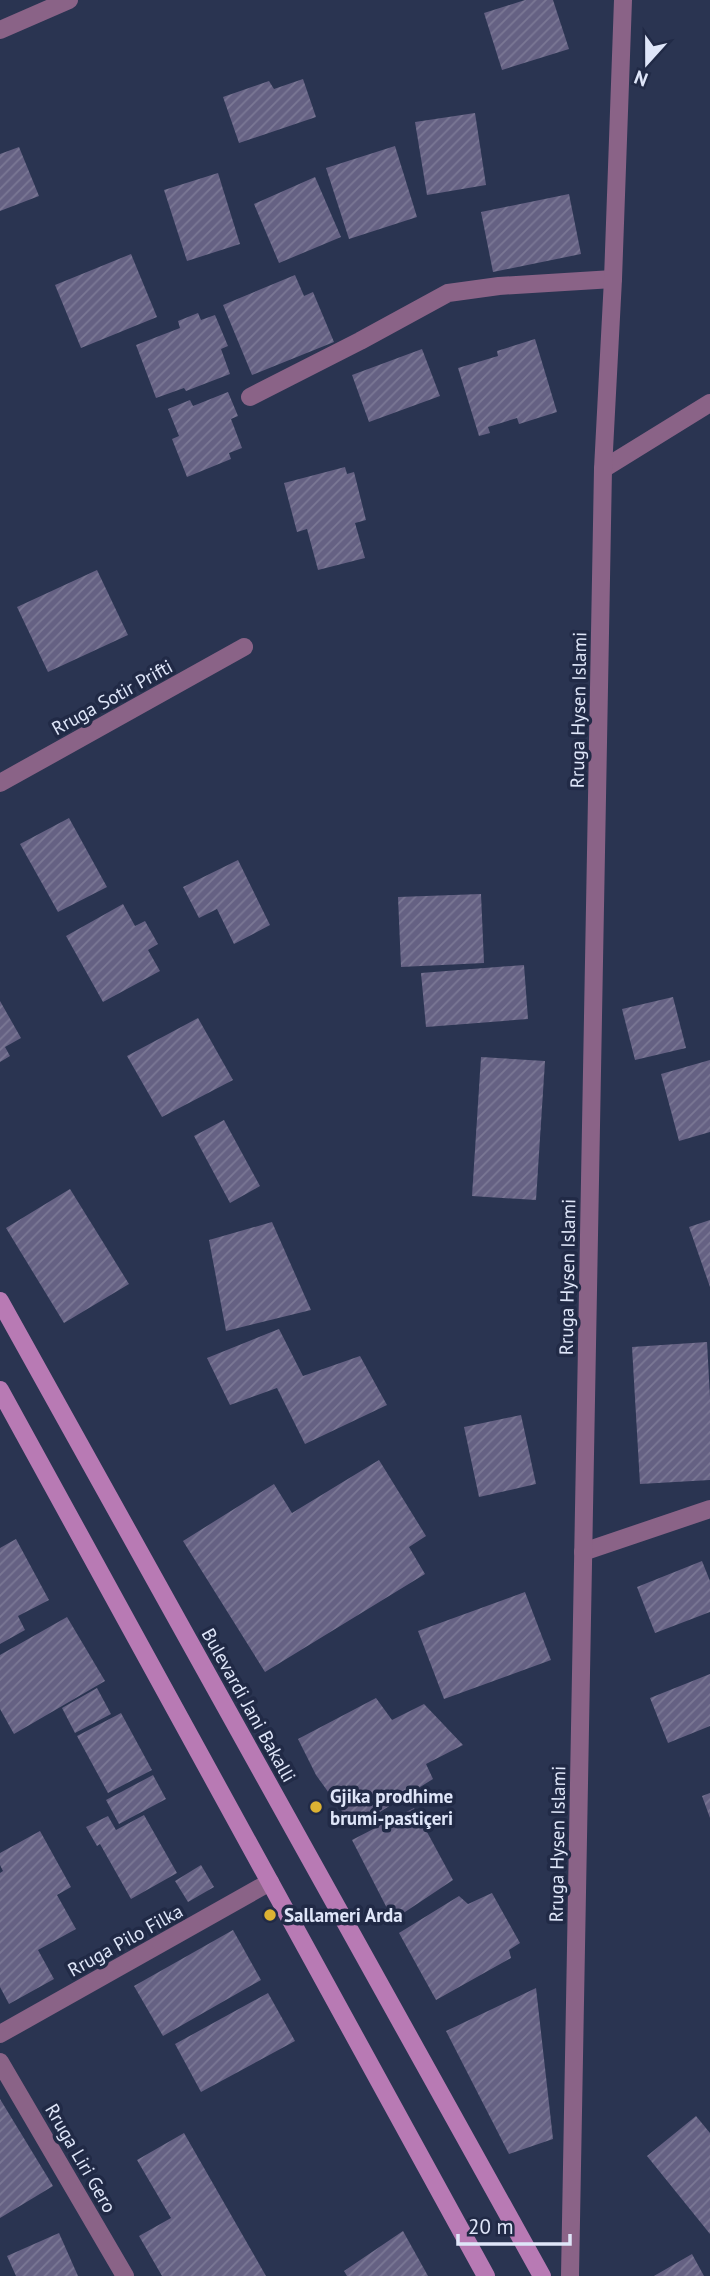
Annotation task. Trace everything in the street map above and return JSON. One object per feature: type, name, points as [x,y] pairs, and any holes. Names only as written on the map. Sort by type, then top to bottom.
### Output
[{"type":"main road","name":"Bulevardi Jani Bakalli","points":[[0,1301],[542,2276]]},
{"type":"main road","points":[[1,1392],[486,2276]]},
{"type":"street","points":[[0,30],[69,0]]},
{"type":"street","name":"Rruga Hysen Islami","points":[[570,2276],[603,469],[623,0]]},
{"type":"street","points":[[250,397],[448,293],[499,286],[613,279]]},
{"type":"street","points":[[603,469],[710,403]]},
{"type":"street","name":"Rruga Sotir Prifti","points":[[0,783],[244,647]]},
{"type":"street","points":[[583,1552],[710,1509]]},
{"type":"street","name":"Rruga Pilo Filka","points":[[0,2034],[270,1882]]},
{"type":"street","name":"Rruga Liri Gero","points":[[0,2062],[125,2276]]},
{"type":"building","points":[[525,0],[553,0],[569,49],[502,70],[484,13]]},
{"type":"building","points":[[303,79],[316,117],[239,143],[223,97],[269,81],[274,89]]},
{"type":"building","points":[[475,113],[486,185],[427,195],[415,122]]},
{"type":"building","points":[[395,146],[417,217],[349,239],[326,168]]},
{"type":"building","points":[[19,147],[39,196],[0,211],[0,154]]},
{"type":"building","points":[[218,173],[240,244],[187,261],[164,190]]},
{"type":"building","points":[[315,177],[341,237],[279,263],[254,204]]},
{"type":"building","points":[[569,194],[581,254],[493,272],[481,212]]},
{"type":"building","points":[[131,254],[157,317],[81,348],[55,285]]},
{"type":"building","points":[[295,275],[304,296],[313,292],[334,342],[252,375],[223,305]]},
{"type":"building","points":[[198,313],[201,320],[215,315],[228,346],[221,349],[230,374],[186,391],[184,388],[156,398],[136,345],[180,328],[178,321]]},
{"type":"building","points":[[535,339],[557,412],[519,424],[517,418],[488,427],[490,433],[479,436],[458,368],[498,356],[497,351]]},
{"type":"building","points":[[422,349],[440,396],[369,422],[352,375]]},
{"type":"building","points":[[228,392],[238,416],[231,419],[242,448],[229,453],[231,459],[187,477],[172,439],[179,436],[168,409],[190,400],[193,406]]},
{"type":"building","points":[[345,467],[347,474],[354,472],[366,520],[355,523],[365,558],[318,570],[307,529],[297,532],[284,483]]},
{"type":"building","points":[[97,570],[128,635],[48,672],[17,607]]},
{"type":"building","points":[[69,818],[107,887],[58,912],[20,844]]},
{"type":"building","points":[[238,860],[270,925],[234,944],[217,909],[199,918],[183,887]]},
{"type":"building","points":[[481,894],[484,963],[401,967],[398,897]]},
{"type":"building","points":[[123,904],[135,926],[145,921],[158,944],[148,950],[160,971],[103,1002],[66,936]]},
{"type":"building","points":[[524,965],[528,1019],[426,1027],[421,973]]},
{"type":"building","points":[[673,997],[686,1048],[635,1060],[622,1009]]},
{"type":"building","points":[[0,1001],[21,1038],[5,1047],[10,1056],[0,1062]]},
{"type":"building","points":[[198,1018],[233,1080],[162,1117],[127,1056]]},
{"type":"building","points":[[481,1057],[545,1061],[536,1200],[472,1196]]},
{"type":"building","points":[[710,1060],[710,1132],[679,1141],[661,1074]]},
{"type":"building","points":[[224,1120],[260,1186],[230,1203],[194,1136]]},
{"type":"building","points":[[70,1189],[129,1284],[64,1323],[6,1228]]},
{"type":"building","points":[[710,1220],[710,1287],[689,1227]]},
{"type":"building","points":[[272,1222],[311,1310],[226,1331],[209,1240]]},
{"type":"building","points":[[279,1329],[303,1376],[360,1356],[387,1405],[305,1444],[277,1388],[230,1405],[207,1358]]},
{"type":"building","points":[[707,1342],[710,1480],[640,1484],[632,1347]]},
{"type":"building","points":[[521,1415],[536,1484],[479,1497],[464,1427]]},
{"type":"building","points":[[379,1460],[426,1536],[409,1547],[425,1574],[265,1672],[183,1541],[274,1484],[292,1513]]},
{"type":"building","points":[[16,1539],[49,1600],[18,1616],[25,1630],[0,1644],[0,1548]]},
{"type":"building","points":[[702,1561],[710,1581],[710,1612],[655,1633],[637,1587]]},
{"type":"building","points":[[525,1592],[551,1660],[444,1699],[418,1631]]},
{"type":"building","points":[[67,1617],[105,1681],[14,1734],[0,1709],[0,1655]]},
{"type":"building","points":[[710,1674],[710,1726],[668,1743],[650,1698]]},
{"type":"building","points":[[97,1688],[111,1714],[75,1733],[62,1708]]},
{"type":"building","points":[[376,1698],[392,1720],[424,1704],[463,1745],[426,1764],[433,1779],[354,1828],[316,1775],[298,1739]]},
{"type":"building","points":[[121,1713],[152,1770],[108,1793],[77,1736]]},
{"type":"building","points":[[153,1775],[166,1799],[119,1824],[106,1800]]},
{"type":"building","points":[[710,1793],[710,1818],[702,1796]]},
{"type":"building","points":[[414,1808],[453,1880],[393,1920],[352,1840]]},
{"type":"building","points":[[144,1815],[177,1873],[131,1899],[100,1844],[97,1846],[86,1827],[108,1816],[116,1830]]},
{"type":"building","points":[[40,1831],[71,1887],[57,1895],[76,1929],[38,1950],[54,1979],[9,2004],[0,1987],[0,1873],[3,1871],[0,1853]]},
{"type":"building","points":[[201,1865],[214,1887],[188,1902],[175,1881]]},
{"type":"building","points":[[492,1893],[520,1943],[509,1950],[511,1958],[436,2000],[399,1933],[459,1896],[468,1904]]},
{"type":"building","points":[[233,1930],[261,1980],[163,2036],[134,1986]]},
{"type":"building","points":[[536,1988],[553,2139],[509,2154],[446,2031]]},
{"type":"building","points":[[268,1993],[295,2041],[201,2092],[175,2044]]},
{"type":"building","points":[[0,2099],[53,2186],[0,2218]]},
{"type":"building","points":[[696,2116],[710,2133],[710,2234],[647,2156]]},
{"type":"building","points":[[184,2133],[266,2276],[162,2276],[139,2236],[171,2218],[137,2160]]},
{"type":"building","points":[[403,2231],[428,2276],[347,2276],[344,2271]]},
{"type":"building","points":[[59,2233],[78,2276],[16,2276],[7,2256]]},
{"type":"building","points":[[692,2254],[704,2276],[654,2276]]},
{"type":"place","name":"Gjika prodhime brumi-pastiçeri","points":[[316,1807]]},
{"type":"place","name":"Sallameri Arda","points":[[270,1915]]}]
